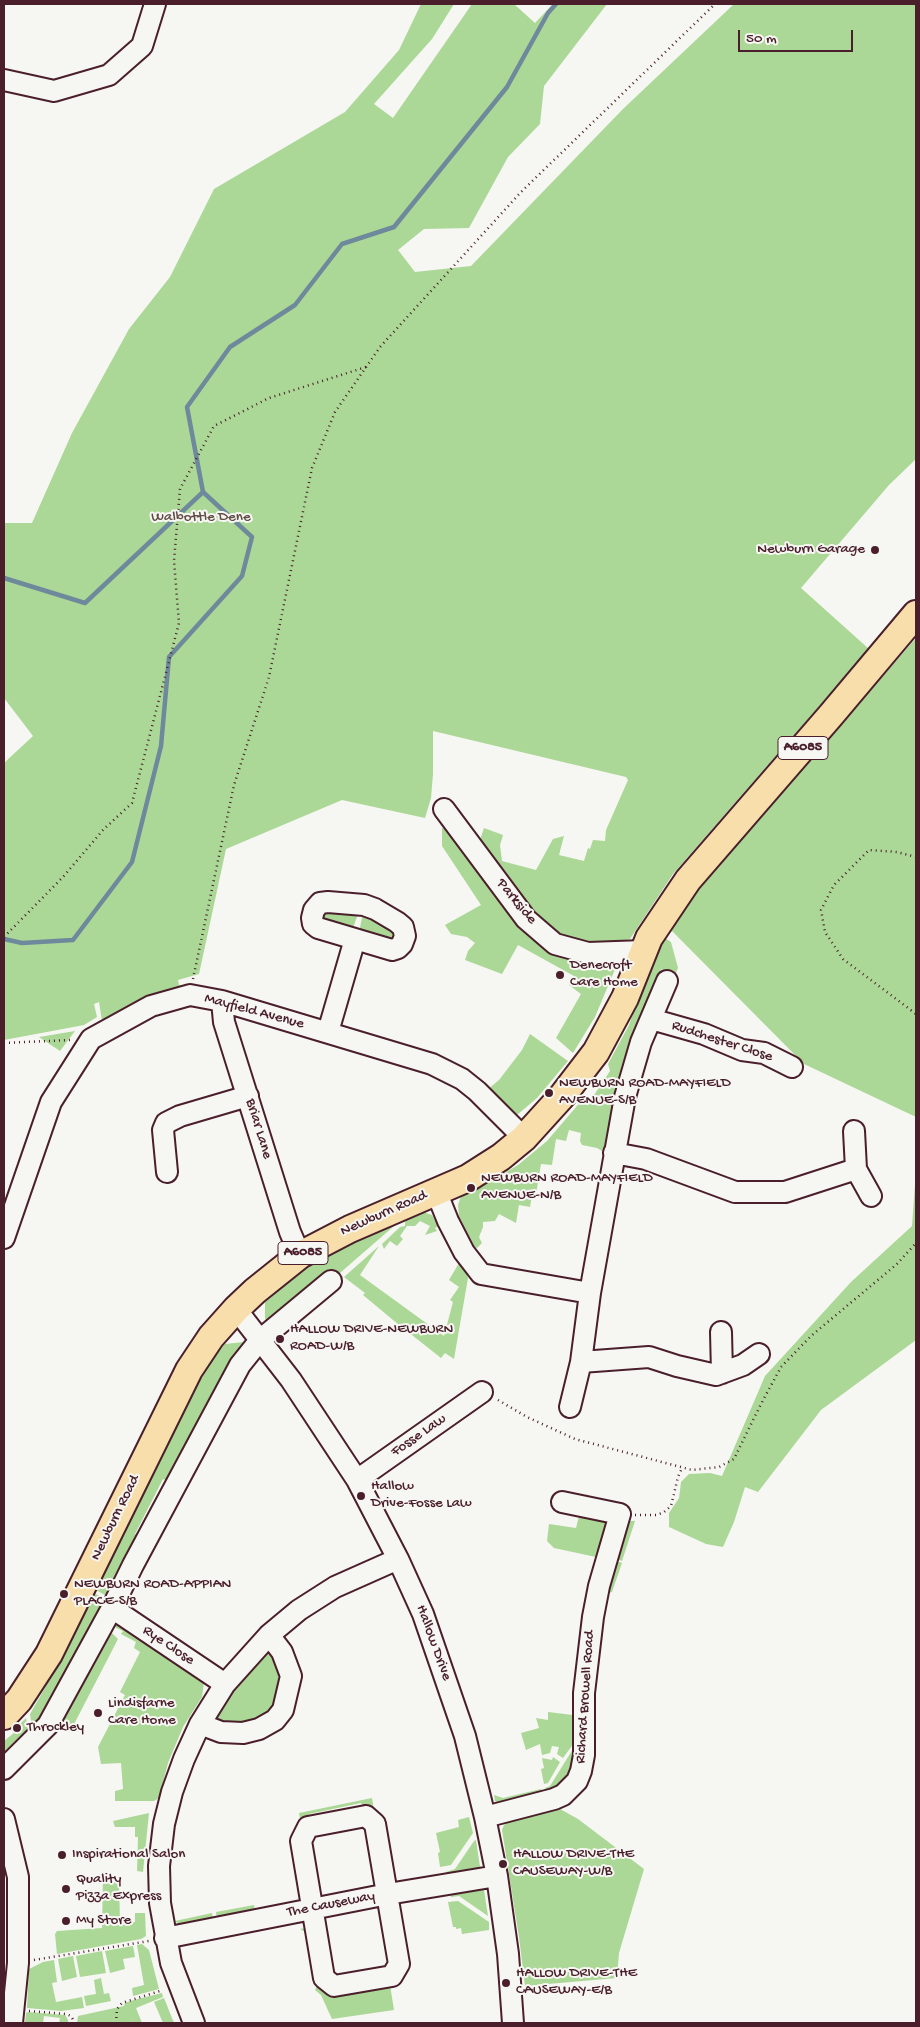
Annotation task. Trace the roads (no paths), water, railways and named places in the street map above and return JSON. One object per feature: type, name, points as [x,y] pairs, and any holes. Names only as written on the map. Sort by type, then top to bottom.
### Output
[{"type":"main road","name":"Newburn Road","points":[[4,1716],[19,1700],[49,1654],[189,1370],[212,1337],[236,1309],[300,1255],[350,1229],[468,1178],[501,1157],[524,1138],[563,1096],[596,1052],[625,998],[649,938],[688,880],[916,614]]},
{"type":"street","points":[[4,80],[54,91],[109,75],[142,46],[155,4]]},
{"type":"street","name":"Parkside","points":[[444,809],[526,919],[555,944],[588,953],[644,951]]},
{"type":"street","points":[[328,1032],[354,939]]},
{"type":"street","name":"Rudchester Close","points":[[570,1407],[581,1362],[590,1293],[625,1097],[641,1042],[667,981]]},
{"type":"street","name":"Mayfield Avenue","points":[[4,1238],[51,1102],[91,1039],[151,1006],[190,995],[222,1001],[423,1061],[448,1072],[478,1091],[524,1138]]},
{"type":"street","name":"Briar Lane","points":[[222,1001],[224,1022],[290,1232],[300,1255]]},
{"type":"street","name":"Rudchester Close","points":[[651,1019],[704,1034],[742,1050],[764,1054],[792,1067]]},
{"type":"street","points":[[167,1172],[163,1130],[166,1123],[180,1116],[248,1096]]},
{"type":"street","points":[[854,1131],[856,1169],[871,1196]]},
{"type":"street","points":[[614,1153],[646,1159],[735,1192],[785,1192],[856,1169]]},
{"type":"street","points":[[436,1191],[448,1221],[464,1252],[481,1274],[590,1293]]},
{"type":"street","points":[[4,1769],[48,1725],[240,1365],[260,1340],[331,1281]]},
{"type":"street","name":"Hallow Drive","points":[[236,1309],[291,1380],[357,1480],[398,1559],[423,1614],[465,1736],[485,1817],[497,1876],[508,1954],[513,2023]]},
{"type":"street","points":[[720,1332],[722,1373]]},
{"type":"street","points":[[581,1362],[649,1357],[716,1375],[743,1365],[759,1354]]},
{"type":"street","name":"Fosse Law","points":[[357,1480],[482,1392]]},
{"type":"street","name":"Richard Browell Road","points":[[485,1817],[554,1799],[563,1795],[578,1781],[584,1755],[584,1693],[593,1617],[599,1586],[620,1514],[562,1502]]},
{"type":"street","points":[[194,2023],[178,1986],[165,1938],[160,1903],[159,1866],[164,1824],[178,1776],[200,1724],[225,1684],[269,1635],[299,1610],[335,1587],[398,1559]]},
{"type":"street","name":"Rye Close","points":[[112,1608],[225,1684]]},
{"type":"street","points":[[200,1724],[221,1732],[243,1733],[260,1729],[275,1720],[283,1710],[292,1676],[282,1652],[269,1635]]},
{"type":"street","points":[[366,1816],[375,1824],[388,1894],[399,1964],[392,1976],[334,1986],[324,1978],[301,1841],[308,1827],[366,1816]]},
{"type":"street","points":[[4,1819],[18,1877],[18,1963],[13,2016]]},
{"type":"street","name":"The Causeway","points":[[165,1938],[313,1908],[497,1876]]},
{"type":"waterway","points":[[4,939],[22,943],[73,940],[132,862],[161,746],[169,657],[242,576],[252,537],[203,492],[187,407],[230,347],[295,305],[342,244],[394,227],[507,87],[548,13],[556,4]]},
{"type":"waterway","points":[[4,578],[85,603],[203,492]]},
{"type":"place","name":"Newburn Garage","points":[[875,550]]},
{"type":"place","name":"Denecroft Care Home","points":[[560,975]]},
{"type":"place","name":"NEWBURN ROAD-MAYFIELD AVENUE-S/B","points":[[549,1093]]},
{"type":"place","name":"NEWBURN ROAD-MAYFIELD AVENUE-N/B","points":[[471,1188]]},
{"type":"place","name":"HALLOW DRIVE-NEWBURN ROAD-W/B","points":[[280,1339]]},
{"type":"place","name":"Hallow Drive-Fosse Law","points":[[361,1496]]},
{"type":"place","name":"NEWBURN ROAD-APPIAN PLACE-S/B","points":[[64,1594]]},
{"type":"place","name":"Lindisfarne Care Home","points":[[98,1713]]},
{"type":"place","name":"Throckley","points":[[17,1728]]},
{"type":"place","name":"Inspirational Salon","points":[[62,1855]]},
{"type":"place","name":"HALLOW DRIVE-THE CAUSEWAY-W/B","points":[[503,1864]]},
{"type":"place","name":"Quality Pizza Express","points":[[66,1889]]},
{"type":"place","name":"My Store","points":[[66,1921]]},
{"type":"place","name":"HALLOW DRIVE-THE CAUSEWAY-E/B","points":[[506,1983]]},
{"type":"park label","name":"Walbottle Dene","points":[[201,518]]}]
